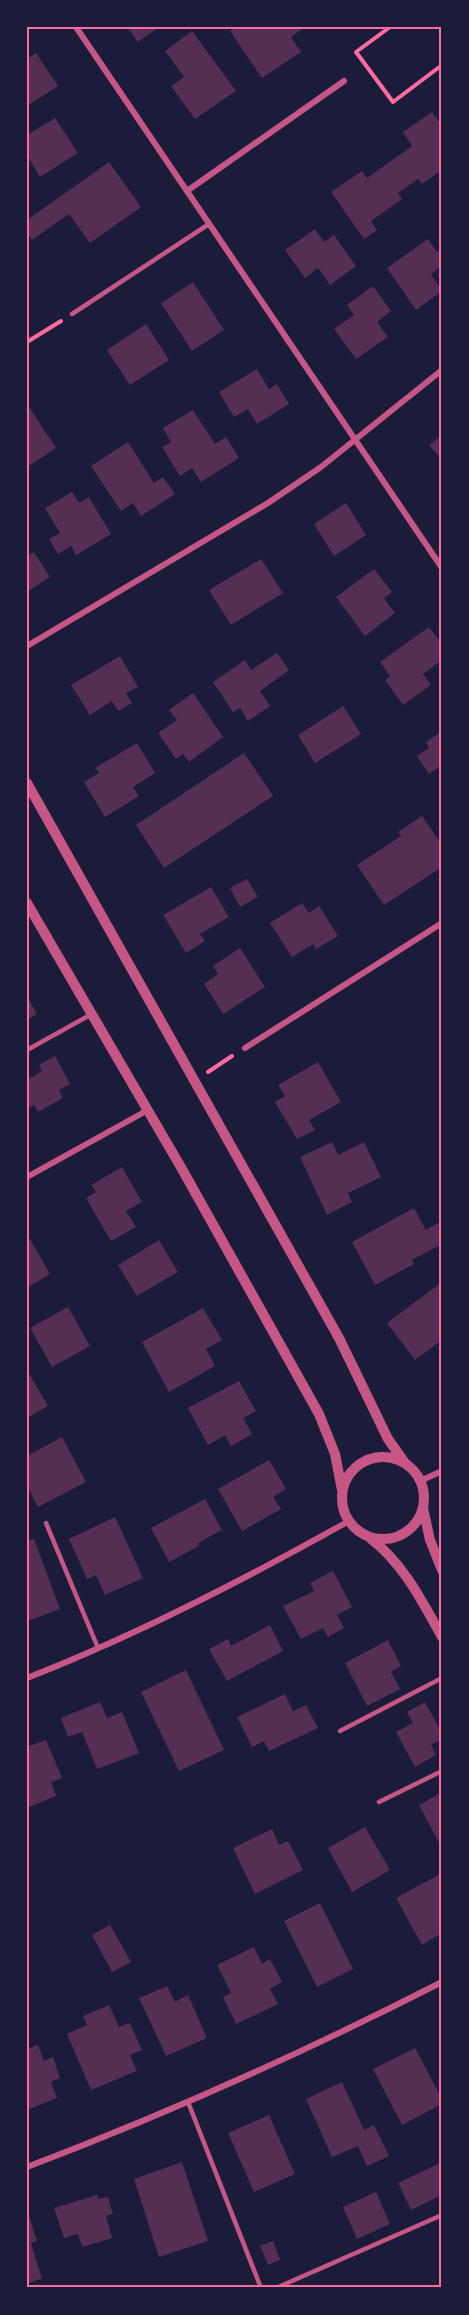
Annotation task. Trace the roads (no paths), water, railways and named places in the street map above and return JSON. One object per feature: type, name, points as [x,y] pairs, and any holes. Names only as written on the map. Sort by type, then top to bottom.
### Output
[{"type":"street","points":[[76,27],[442,568]]},
{"type":"street","points":[[187,191],[344,81]]},
{"type":"street","points":[[27,646],[260,508],[321,467],[390,414],[442,370]]},
{"type":"street","points":[[27,783],[339,1338],[388,1439],[420,1481],[430,1540],[442,1570]]},
{"type":"street","points":[[27,903],[93,1013],[319,1414],[335,1454],[343,1507],[349,1521],[379,1545],[408,1579],[442,1637]]},
{"type":"street","points":[[245,1048],[442,923]]},
{"type":"street","points":[[27,1177],[148,1110]]},
{"type":"street","points":[[342,1490],[344,1482],[353,1469],[366,1460],[382,1457],[405,1463]]},
{"type":"street","points":[[420,1481],[442,1471]]},
{"type":"street","points":[[368,1536],[383,1539],[399,1535],[412,1526],[423,1505]]},
{"type":"street","points":[[27,1678],[160,1621],[255,1573],[349,1521]]},
{"type":"street","points":[[27,2167],[188,2102],[293,2055],[442,1982]]},
{"type":"lane","points":[[72,314],[209,224]]},
{"type":"lane","points":[[27,1050],[93,1013]]},
{"type":"lane","points":[[46,1522],[98,1648]]},
{"type":"lane","points":[[340,1731],[442,1678]]},
{"type":"lane","points":[[379,1802],[442,1771]]},
{"type":"lane","points":[[188,2102],[261,2288]]},
{"type":"lane","points":[[276,2288],[442,2214]]}]
